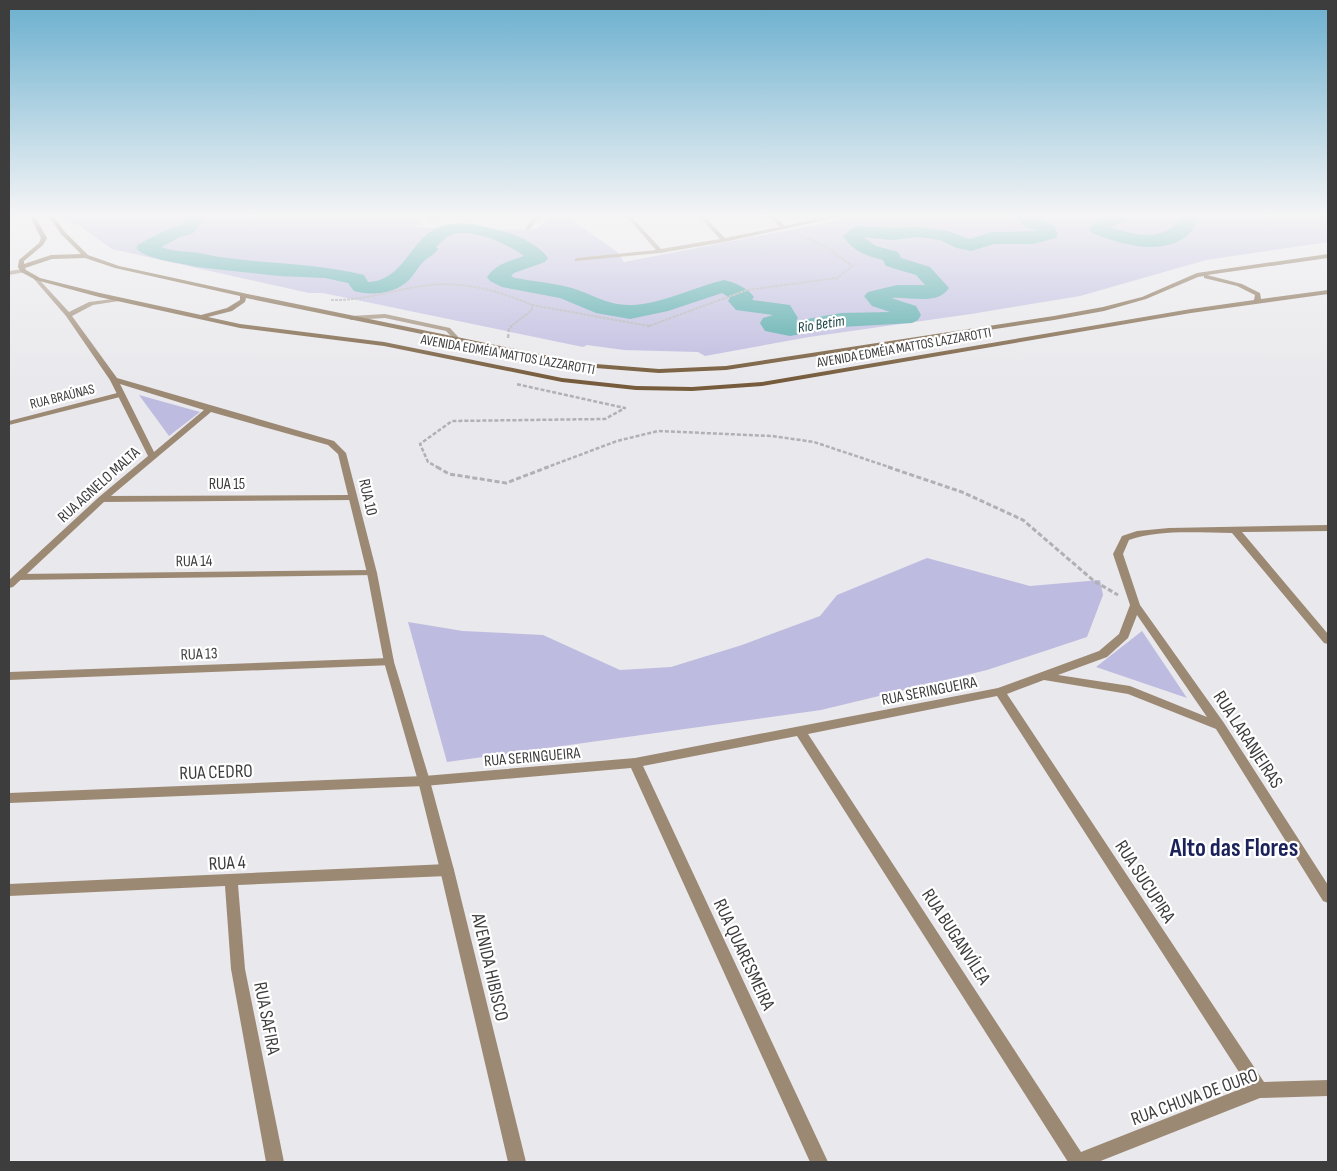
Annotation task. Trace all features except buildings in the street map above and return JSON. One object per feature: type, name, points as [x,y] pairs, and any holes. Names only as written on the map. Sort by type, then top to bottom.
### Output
[{"type":"main road","name":"AVENIDA EDMÉIA MATTOS LAZZAROTTI","points":[[23,270],[35,277],[119,299],[240,326],[384,344],[562,380],[636,388],[692,389],[762,384],[1192,311],[1328,292]]},
{"type":"main road","points":[[129,270],[351,318]]},
{"type":"main road","name":"AVENIDA EDMÉIA MATTOS LAZZAROTTI","points":[[458,340],[584,365],[659,371],[726,368],[1096,310],[1144,298],[1197,275],[1234,270]]},
{"type":"main road","points":[[1197,275],[1242,284],[1258,294],[1256,303]]},
{"type":"main road","points":[[198,317],[222,312],[238,306],[243,301],[243,295]]},
{"type":"street","points":[[35,277],[68,315],[114,380],[152,456]]},
{"type":"street","points":[[68,315],[91,303],[119,299]]},
{"type":"street","points":[[351,318],[385,316],[448,329],[458,340]]},
{"type":"street","name":"RUA 10","points":[[114,380],[331,443],[342,453],[372,572],[390,662],[424,781]]},
{"type":"street","name":"RUA BRAÚNAS","points":[[9,423],[121,394]]},
{"type":"street","name":"RUA AGNELO MALTA","points":[[9,585],[102,499],[210,409]]},
{"type":"street","name":"RUA 15","points":[[102,499],[352,498]]},
{"type":"street","points":[[1135,604],[1118,554],[1125,538],[1137,534],[1169,531],[1328,528]]},
{"type":"street","points":[[1235,530],[1328,641]]},
{"type":"street","name":"RUA 14","points":[[18,577],[372,572]]},
{"type":"street","name":"RUA SERINGUEIRA","points":[[424,781],[635,764],[1000,692],[1103,654],[1124,636],[1135,604]]},
{"type":"street","name":"RUA LARANJEIRAS","points":[[1135,604],[1220,726],[1328,897]]},
{"type":"street","name":"RUA 13","points":[[9,676],[390,662]]},
{"type":"street","points":[[1044,676],[1130,690],[1220,726]]},
{"type":"street","name":"RUA SUCUPIRA","points":[[1000,692],[1260,1090]]},
{"type":"street","name":"RUA BUGANVÍLEA","points":[[801,732],[1078,1162]]},
{"type":"street","name":"RUA QUARESMEIRA","points":[[635,764],[819,1162]]},
{"type":"street","name":"RUA CEDRO","points":[[9,798],[424,781]]},
{"type":"street","name":"AVENIDA HIBISCO","points":[[424,781],[517,1162]]},
{"type":"street","name":"RUA 4","points":[[9,890],[447,870]]},
{"type":"street","name":"RUA SAFIRA","points":[[231,880],[238,969],[275,1162]]},
{"type":"street","name":"RUA CHUVA DE OURO","points":[[1078,1162],[1260,1090],[1328,1088]]},
{"type":"path","points":[[328,300],[345,302],[373,298],[421,286],[439,284],[482,289],[524,300],[532,305],[649,326],[747,290],[837,278],[847,270]]},
{"type":"path","points":[[514,340],[507,338],[509,328],[532,310],[532,305]]},
{"type":"path","points":[[512,383],[626,408],[605,420],[452,421],[420,444],[428,462],[449,474],[506,482],[617,441],[658,431],[772,436],[814,442],[962,492],[1023,520],[1094,581],[1135,604]]},
{"type":"shaded area","points":[[204,270],[1172,270],[1080,296],[809,337],[705,356],[698,352],[624,350],[587,345],[583,347],[323,293],[309,293]]},
{"type":"shaded area","points":[[139,395],[200,412],[169,436]]},
{"type":"shaded area","points":[[927,558],[1030,586],[1100,580],[1103,595],[1087,637],[987,670],[821,710],[447,762],[408,622],[463,631],[543,635],[620,670],[671,667],[742,645],[820,616],[837,595]]},
{"type":"shaded area","points":[[1142,631],[1187,698],[1096,667]]},
{"type":"waterway","name":"Rio Betim","points":[[276,270],[325,272],[357,279],[359,285],[368,288],[388,285],[396,281],[407,270]]},
{"type":"waterway","name":"Rio Betim","points":[[506,270],[497,277],[509,283],[565,293],[590,302],[596,307],[630,312],[660,306],[724,286],[743,297],[739,301],[744,305],[782,310],[787,318],[771,323],[773,326],[790,329],[841,320],[904,318],[910,315],[908,311],[880,301],[875,296],[897,291],[934,292],[939,288],[923,271],[918,270]]},
{"type":"district","name":"Alto das Flores","points":[[1234,847]]}]
